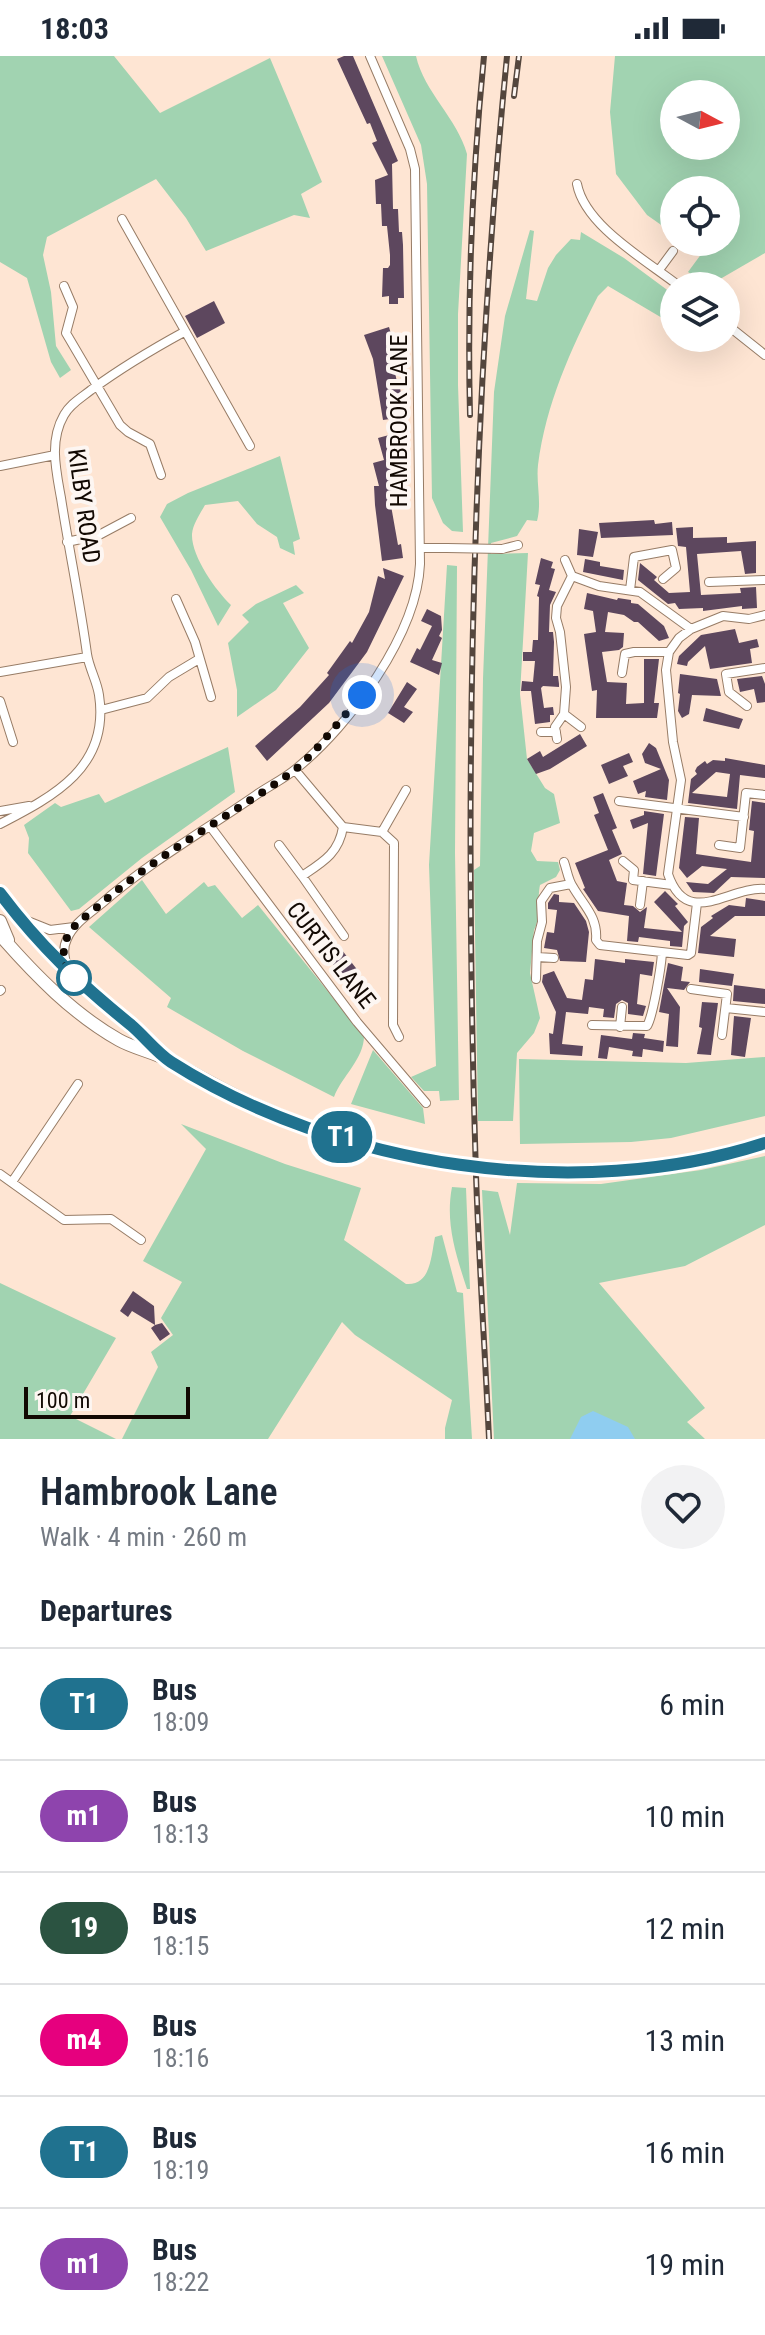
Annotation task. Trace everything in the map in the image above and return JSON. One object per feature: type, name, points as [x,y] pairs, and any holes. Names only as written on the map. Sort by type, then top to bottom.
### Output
[{"type":"street","name":"HAMBROOK LANE","points":[[74,927],[120,887],[295,770],[312,754],[349,713],[385,660],[416,596],[420,548],[415,169],[410,149],[370,56]]},
{"type":"street","points":[[577,184],[584,205],[597,221],[662,272]]},
{"type":"street","points":[[122,219],[250,446]]},
{"type":"street","points":[[659,270],[669,256]]},
{"type":"street","points":[[64,286],[73,307],[66,333],[120,425],[150,444],[161,475]]},
{"type":"street","name":"KILBY ROAD","points":[[0,824],[64,787],[85,764],[97,740],[101,710],[99,693],[87,657],[86,634],[67,542],[54,441],[71,405],[126,364],[184,332]]},
{"type":"street","points":[[740,335],[765,355]]},
{"type":"street","points":[[0,466],[55,455]]},
{"type":"street","points":[[67,542],[99,535],[131,518]]},
{"type":"street","points":[[420,548],[502,549],[518,545]]},
{"type":"street","points":[[630,590],[634,557],[672,550],[676,568],[663,579]]},
{"type":"street","points":[[565,560],[572,576],[599,586],[640,592],[691,629]]},
{"type":"street","points":[[541,732],[556,736],[555,727],[564,714],[566,687],[556,618],[557,606],[572,576]]},
{"type":"street","points":[[709,582],[765,580]]},
{"type":"street","points":[[176,599],[195,642],[211,697]]},
{"type":"street","points":[[765,615],[749,619],[723,616],[691,629],[679,638],[669,652],[666,670],[673,742],[681,780],[668,874],[672,885],[681,896],[697,903],[712,903],[753,888],[765,889]]},
{"type":"street","points":[[622,673],[625,654],[669,652]]},
{"type":"street","points":[[0,672],[87,657]]},
{"type":"street","points":[[101,710],[147,698],[169,677],[199,659]]},
{"type":"street","points":[[747,706],[729,692],[726,674],[765,668]]},
{"type":"street","points":[[0,701],[13,742]]},
{"type":"street","points":[[564,714],[581,727]]},
{"type":"street","points":[[295,770],[343,827],[382,832],[394,843],[393,1025],[399,1037]]},
{"type":"street","points":[[382,832],[406,790]]},
{"type":"street","points":[[719,845],[740,848],[746,793],[765,795]]},
{"type":"street","points":[[619,801],[744,817]]},
{"type":"street","name":"KILBY ROAD","points":[[0,811],[38,804]]},
{"type":"street","name":"CURTIS LANE","points":[[210,826],[357,1022],[426,1103]]},
{"type":"street","points":[[302,876],[331,856],[341,842],[343,827]]},
{"type":"street","points":[[279,845],[344,936]]},
{"type":"street","points":[[623,861],[634,870],[633,880],[672,885]]},
{"type":"street","points":[[564,862],[571,884],[597,925],[597,943],[684,956],[691,953],[697,903]]},
{"type":"street","points":[[640,905],[643,881]]},
{"type":"street","points":[[536,979],[541,901],[550,888],[571,884]]},
{"type":"street","points":[[0,892],[67,972],[168,1060]]},
{"type":"street","points":[[18,916],[50,930],[74,927]]},
{"type":"street","points":[[0,921],[10,947]]},
{"type":"street","points":[[67,972],[65,943],[74,927]]},
{"type":"street","points":[[0,935],[33,973],[93,1022],[125,1043],[168,1060],[257,1106],[366,1145],[444,1163],[538,1172],[620,1170],[704,1158],[765,1143]]},
{"type":"street","points":[[592,1025],[642,1027],[650,1022],[662,953]]},
{"type":"street","points":[[537,957],[554,958]]},
{"type":"street","points":[[691,989],[727,994],[722,1035]]},
{"type":"street","points":[[620,1027],[622,1007]]},
{"type":"street","points":[[726,1008],[765,1012]]},
{"type":"street","points":[[12,1182],[78,1084]]},
{"type":"street","points":[[0,1174],[64,1220],[111,1219],[141,1240]]},
{"type":"green space","points":[[0,56],[114,56],[160,113],[270,58],[322,182],[301,194],[310,218],[294,215],[206,251],[156,179],[47,237],[43,255],[51,292],[56,346],[71,370],[60,378],[51,362],[27,278],[0,262]]},
{"type":"green space","points":[[382,56],[416,56],[426,81],[456,129],[467,154],[458,314],[463,532],[452,531],[443,523],[432,498],[427,184],[421,145]]},
{"type":"green space","points":[[615,56],[765,56],[765,253],[732,272],[688,272],[700,256],[740,256],[740,176],[660,176],[660,224],[647,215],[616,174],[610,112]]},
{"type":"green space","points":[[530,230],[534,231],[526,299],[537,301],[548,268],[556,255],[571,239],[580,240],[581,232],[660,285],[660,317],[608,286],[598,296],[569,358],[547,421],[538,465],[537,521],[527,520],[517,536],[491,543],[491,554],[528,553],[520,694],[527,759],[545,788],[554,794],[560,823],[534,833],[531,851],[537,861],[558,862],[560,870],[556,877],[540,885],[530,973],[540,1018],[534,1033],[517,1053],[513,1121],[478,1121],[474,870],[480,866],[483,679],[494,392],[505,316]]},
{"type":"green space","points":[[280,456],[300,539],[293,542],[295,555],[280,548],[277,537],[257,524],[238,501],[205,505],[194,527],[193,543],[200,562],[231,605],[218,626],[191,570],[160,517],[167,504],[188,493]]},
{"type":"green space","points":[[447,565],[457,566],[455,853],[459,1100],[440,1101],[439,1091],[424,1091],[411,1077],[436,1066],[429,865]]},
{"type":"green space","points":[[296,585],[304,593],[283,603],[309,648],[276,690],[237,717],[237,690],[228,643],[249,622],[242,615],[256,604]]},
{"type":"green space","points":[[228,747],[235,792],[142,858],[79,909],[71,911],[28,853],[29,838],[24,825],[55,803],[61,807],[99,794],[105,803]]},
{"type":"green space","points":[[142,880],[166,914],[204,882],[208,887],[215,885],[242,918],[258,905],[364,1036],[357,1060],[334,1097],[243,1051],[167,1007],[171,998],[89,927]]},
{"type":"green space","points":[[373,1050],[423,1108],[425,1124],[351,1104]]},
{"type":"green space","points":[[765,1057],[765,1116],[671,1138],[631,1142],[520,1144],[519,1059],[686,1063]]},
{"type":"green space","points":[[181,1124],[285,1164],[361,1188],[344,1240],[406,1284],[421,1280],[425,1275],[435,1237],[442,1235],[457,1292],[463,1293],[472,1439],[445,1439],[452,1400],[355,1335],[342,1322],[268,1439],[122,1439],[158,1367],[151,1352],[173,1335],[161,1318],[182,1282],[143,1261],[206,1149]]},
{"type":"green space","points":[[765,1156],[765,1225],[685,1266],[599,1283],[705,1408],[687,1422],[705,1439],[494,1439],[482,1190],[498,1192],[510,1235],[517,1183],[601,1184],[701,1170]]},
{"type":"green space","points":[[452,1187],[466,1188],[470,1289],[467,1289],[453,1239],[450,1213]]},
{"type":"green space","points":[[0,1283],[116,1338],[70,1416],[116,1439],[0,1439]]},
{"type":"water","points":[[593,1411],[628,1427],[635,1439],[570,1439],[581,1417]]},
{"type":"building","points":[[353,56],[398,161],[392,164],[393,209],[398,209],[399,232],[402,232],[404,298],[398,298],[398,304],[389,304],[389,296],[382,297],[383,268],[390,265],[390,255],[387,226],[382,226],[381,204],[376,204],[375,180],[388,175],[372,143],[377,141],[370,123],[367,124],[337,59]]},
{"type":"building","points":[[214,301],[225,323],[197,338],[185,316]]},
{"type":"building","points":[[389,327],[396,351],[391,353],[404,417],[383,420],[373,359],[364,335]]},
{"type":"building","points":[[400,432],[405,449],[394,452],[402,477],[399,478],[401,494],[398,494],[398,499],[390,500],[403,558],[382,561],[374,486],[379,486],[373,463],[384,460],[378,438]]},
{"type":"building","points":[[654,520],[655,524],[672,522],[673,535],[601,538],[599,523]]},
{"type":"building","points":[[693,527],[693,538],[727,537],[727,543],[756,541],[756,573],[745,574],[741,551],[697,554],[701,595],[741,593],[740,588],[756,587],[757,608],[679,609],[675,603],[668,604],[638,580],[640,563],[657,577],[654,580],[669,593],[690,592],[686,547],[678,546],[676,528]]},
{"type":"building","points":[[579,529],[598,532],[593,557],[577,555]]},
{"type":"building","points":[[541,558],[553,562],[551,568],[555,569],[549,590],[556,592],[550,605],[549,632],[553,632],[554,642],[553,676],[558,676],[559,687],[541,688],[544,708],[553,707],[554,715],[550,715],[550,722],[535,724],[531,691],[521,691],[522,681],[533,682],[535,661],[523,661],[523,652],[532,652],[533,640],[538,640],[537,596],[540,585],[535,584]]},
{"type":"building","points":[[585,559],[600,562],[600,566],[624,570],[623,580],[583,572]]},
{"type":"building","points":[[383,568],[404,576],[367,652],[329,703],[267,761],[255,746],[300,707],[329,675],[327,673],[350,641],[352,643],[369,612],[378,576],[385,579]]},
{"type":"building","points":[[587,593],[631,600],[664,626],[669,638],[659,641],[638,622],[608,612],[605,632],[624,633],[623,647],[602,652],[607,682],[627,683],[626,704],[644,703],[644,659],[659,659],[654,703],[659,703],[657,718],[596,718],[597,690],[592,691],[584,634],[596,632],[593,611],[584,609]]},
{"type":"building","points":[[427,609],[441,616],[439,636],[442,638],[432,660],[442,663],[439,675],[410,662],[432,626],[421,621]]},
{"type":"building","points":[[735,629],[739,643],[757,639],[759,647],[750,649],[752,663],[710,669],[705,646],[687,666],[677,664],[679,656],[701,635]]},
{"type":"building","points":[[680,674],[717,679],[721,696],[692,695],[689,714],[682,718],[678,711]]},
{"type":"building","points":[[762,676],[765,702],[757,703],[754,689],[740,692],[737,679]]},
{"type":"building","points":[[407,682],[417,689],[404,707],[413,712],[404,723],[388,713]]},
{"type":"building","points":[[706,708],[743,719],[739,729],[703,721]]},
{"type":"building","points":[[580,734],[587,746],[536,774],[527,759],[540,751],[543,757]]},
{"type":"building","points":[[649,743],[656,748],[669,780],[667,800],[645,797],[646,791],[638,794],[633,781],[661,769],[645,763],[642,754]]},
{"type":"building","points":[[629,753],[633,762],[623,766],[628,776],[609,784],[601,765]]},
{"type":"building","points":[[725,758],[765,765],[765,778],[740,775],[737,809],[688,803],[691,779],[697,774],[697,767],[705,761],[707,764],[713,760],[725,761]],"holes":[[[716,772],[730,774],[727,797],[692,793]]]},
{"type":"building","points":[[603,793],[617,828],[612,830],[622,854],[609,860],[617,881],[627,883],[624,905],[633,906],[640,912],[647,907],[644,928],[682,932],[654,902],[665,891],[678,904],[675,906],[688,922],[684,926],[682,947],[670,946],[670,941],[639,937],[638,942],[627,941],[629,916],[598,911],[583,889],[575,863],[608,850],[594,815],[599,813],[593,797]]},
{"type":"building","points":[[752,801],[765,803],[765,878],[731,877],[714,893],[693,892],[686,882],[708,884],[727,869],[702,866],[687,878],[679,868],[685,817],[699,818],[696,854],[751,862],[754,831],[749,830]]},
{"type":"building","points":[[644,811],[664,814],[656,876],[643,874],[648,823],[633,829],[630,820],[644,815]]},
{"type":"building","points":[[554,894],[559,895],[559,902],[574,903],[586,921],[589,932],[586,962],[560,961],[557,950],[544,948],[547,932],[554,933],[557,910],[548,909],[548,903]]},
{"type":"building","points":[[746,898],[765,901],[765,916],[735,916],[710,936],[736,939],[734,957],[698,953],[701,927],[713,918],[711,916],[729,905],[745,907]]},
{"type":"building","points":[[338,945],[359,972],[346,981],[326,955]]},
{"type":"building","points":[[595,959],[625,963],[625,959],[654,962],[652,976],[640,974],[637,1004],[646,1006],[643,1016],[628,1014],[628,1003],[622,1000],[616,1004],[614,1018],[603,1017],[604,1009],[589,1007],[588,1014],[566,1012],[562,1044],[583,1046],[582,1056],[550,1054],[549,1033],[553,1034],[556,1012],[542,982],[543,975],[554,971],[567,998],[582,1000],[585,979],[593,980]]},
{"type":"building","points":[[668,963],[683,967],[681,981],[690,982],[684,990],[667,988],[680,1007],[678,1047],[666,1046],[669,1014],[659,1012]]},
{"type":"building","points":[[700,969],[734,974],[732,986],[699,982]]},
{"type":"building","points":[[734,985],[765,989],[765,1004],[733,1001]]},
{"type":"building","points":[[702,1002],[718,1003],[711,1055],[697,1054],[702,1028],[699,1027]]},
{"type":"building","points":[[734,1016],[751,1018],[745,1057],[731,1055]]},
{"type":"building","points":[[633,1033],[664,1041],[663,1052],[643,1049],[642,1057],[632,1056],[633,1051],[609,1047],[607,1059],[598,1058],[601,1035],[632,1039]]},
{"type":"building","points":[[133,1291],[154,1306],[155,1325],[132,1311],[128,1317],[120,1311]]},
{"type":"building","points":[[162,1323],[170,1334],[160,1341],[151,1328]]},
{"type":"railway","points":[[470,415],[471,236],[484,56]]},
{"type":"railway","points":[[489,1439],[472,1035],[471,755],[473,615],[485,335],[507,56]]},
{"type":"railway","points":[[514,96],[519,56]]},
{"type":"bus line","name":"T1","points":[[0,893],[35,938],[81,986],[133,1027],[168,1060],[257,1106],[366,1145],[413,1157],[494,1170],[581,1172],[666,1165],[765,1143]]},
{"type":"route","points":[[74,978],[67,972],[64,954],[65,943],[74,927],[120,887],[295,770],[362,695]]}]
